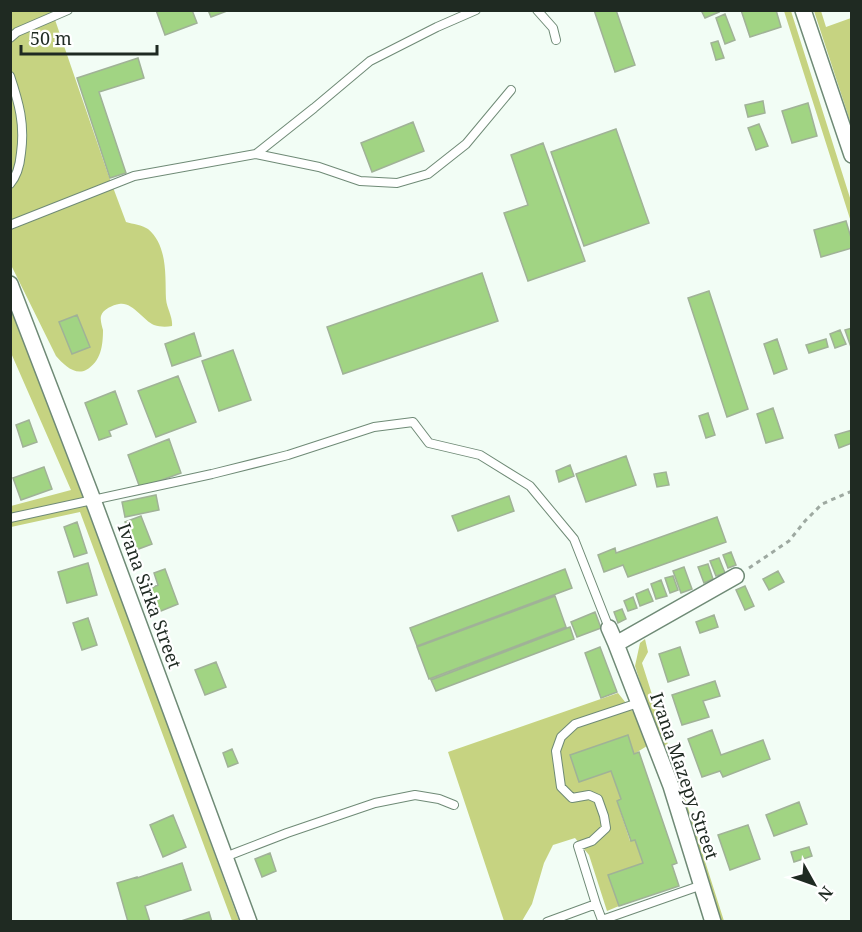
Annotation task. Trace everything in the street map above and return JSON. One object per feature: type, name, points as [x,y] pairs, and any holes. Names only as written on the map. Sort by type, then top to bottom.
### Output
[{"type":"street","points":[[803,10],[852,155]]},
{"type":"street","name":"Ivana Sirka Street","points":[[10,284],[93,500],[249,921]]},
{"type":"street","points":[[616,644],[736,576]]},
{"type":"street","name":"Ivana Mazepy Street","points":[[609,628],[671,786],[713,921]]},
{"type":"lane","points":[[10,38],[17,32],[68,10]]},
{"type":"lane","points":[[256,154],[370,60],[476,10]]},
{"type":"lane","points":[[537,10],[554,28],[555,40]]},
{"type":"lane","points":[[10,76],[22,119],[23,138],[20,163],[15,179],[10,184]]},
{"type":"lane","points":[[10,225],[134,176],[256,154],[319,167],[360,181],[397,183],[428,174],[466,144],[511,90]]},
{"type":"lane","points":[[10,518],[212,474],[288,455],[374,427],[413,422],[429,442],[480,455],[530,486],[574,539],[609,628]]},
{"type":"lane","points":[[638,703],[575,724],[561,737],[556,752],[561,787],[572,798],[589,795],[598,799],[604,816],[606,828],[592,841],[578,846],[596,904],[602,920],[702,885]]},
{"type":"lane","points":[[225,857],[375,803],[415,795],[439,799],[454,805]]},
{"type":"lane","points":[[547,921],[596,904]]},
{"type":"path","points":[[736,576],[789,541],[822,504],[852,491]]},
{"type":"green space","points":[[11,11],[52,11],[126,222],[148,229],[159,244],[164,262],[166,299],[172,326],[154,325],[128,305],[111,306],[101,316],[103,336],[98,358],[91,367],[82,371],[70,368],[56,356],[11,265]]},
{"type":"green space","points":[[784,11],[791,11],[851,201],[851,222]]},
{"type":"green space","points":[[814,11],[821,11],[826,27],[851,18],[851,124]]},
{"type":"green space","points":[[10,305],[134,633],[239,921],[232,921],[80,512],[11,527],[11,506],[71,490],[11,353]]},
{"type":"green space","points":[[645,639],[648,652],[642,663],[724,921],[717,921],[635,666],[640,643]]},
{"type":"green space","points":[[618,693],[637,717],[647,746],[634,754],[628,736],[611,771],[621,799],[617,801],[630,841],[635,840],[643,863],[609,875],[619,906],[607,911],[589,855],[575,838],[553,845],[544,863],[532,904],[522,921],[504,921],[448,752]]},
{"type":"building","points":[[156,10],[192,10],[197,23],[165,35]]},
{"type":"building","points":[[208,10],[227,10],[227,11],[211,17]]},
{"type":"building","points":[[594,10],[616,10],[635,65],[615,72]]},
{"type":"building","points":[[701,10],[718,10],[719,12],[705,18]]},
{"type":"building","points":[[741,10],[776,10],[781,27],[750,37]]},
{"type":"building","points":[[725,14],[735,40],[725,44],[716,18]]},
{"type":"building","points":[[718,41],[724,58],[716,60],[711,43]]},
{"type":"building","points":[[138,58],[144,78],[99,92],[126,173],[110,178],[77,78]]},
{"type":"building","points":[[763,101],[765,113],[748,117],[745,105]]},
{"type":"building","points":[[808,103],[817,136],[792,143],[782,111]]},
{"type":"building","points":[[413,122],[424,151],[372,172],[361,143]]},
{"type":"building","points":[[759,124],[768,146],[756,150],[748,128]]},
{"type":"building","points":[[616,129],[649,223],[584,246],[551,152]]},
{"type":"building","points":[[543,143],[585,261],[528,281],[504,213],[528,205],[511,155]]},
{"type":"building","points":[[846,221],[852,248],[821,257],[814,230]]},
{"type":"building","points":[[482,273],[498,321],[343,374],[327,327]]},
{"type":"building","points":[[709,291],[748,409],[727,417],[688,298]]},
{"type":"building","points":[[77,315],[90,347],[72,354],[59,322]]},
{"type":"building","points":[[852,328],[852,350],[845,330]]},
{"type":"building","points":[[840,330],[846,344],[835,348],[830,334]]},
{"type":"building","points":[[194,333],[201,356],[172,366],[165,344]]},
{"type":"building","points":[[777,339],[787,369],[774,374],[764,344]]},
{"type":"building","points":[[826,339],[828,347],[809,353],[806,345]]},
{"type":"building","points":[[233,350],[251,400],[219,411],[202,361]]},
{"type":"building","points":[[178,376],[196,422],[156,437],[138,391]]},
{"type":"building","points":[[115,391],[127,424],[109,431],[111,436],[99,440],[85,403]]},
{"type":"building","points":[[773,408],[783,438],[766,443],[757,414]]},
{"type":"building","points":[[708,413],[715,435],[706,438],[699,416]]},
{"type":"building","points":[[29,420],[37,442],[23,447],[16,425]]},
{"type":"building","points":[[852,430],[852,443],[839,448],[835,435]]},
{"type":"building","points":[[169,439],[181,473],[140,488],[128,455]]},
{"type":"building","points":[[626,456],[636,485],[586,502],[576,474]]},
{"type":"building","points":[[570,465],[574,476],[559,482],[556,471]]},
{"type":"building","points":[[44,467],[52,489],[21,500],[13,478]]},
{"type":"building","points":[[666,472],[669,485],[657,487],[654,474]]},
{"type":"building","points":[[156,495],[159,510],[125,517],[122,502]]},
{"type":"building","points":[[509,496],[514,511],[458,531],[452,516]]},
{"type":"building","points":[[141,516],[152,544],[136,550],[125,522]]},
{"type":"building","points":[[717,517],[726,542],[628,577],[623,565],[604,572],[598,555],[615,548],[616,553]]},
{"type":"building","points":[[77,522],[87,553],[74,557],[64,527]]},
{"type":"building","points":[[731,552],[736,565],[728,568],[723,555]]},
{"type":"building","points":[[719,558],[725,573],[716,576],[710,561]]},
{"type":"building","points":[[88,563],[97,595],[67,603],[58,572]]},
{"type":"building","points":[[708,564],[713,579],[704,583],[698,567]]},
{"type":"building","points":[[684,567],[692,589],[681,593],[673,571]]},
{"type":"building","points":[[165,569],[178,604],[156,613],[147,590],[158,585],[154,573]]},
{"type":"building","points":[[565,569],[572,588],[417,646],[410,628]]},
{"type":"building","points":[[778,571],[784,582],[769,590],[763,579]]},
{"type":"building","points":[[673,576],[678,590],[670,593],[665,578]]},
{"type":"building","points":[[661,580],[667,596],[656,599],[651,584]]},
{"type":"building","points":[[745,586],[754,606],[745,610],[736,590]]},
{"type":"building","points":[[648,589],[653,601],[640,606],[636,594]]},
{"type":"building","points":[[555,596],[566,627],[429,679],[417,647]]},
{"type":"building","points":[[633,597],[637,608],[628,611],[624,601]]},
{"type":"building","points":[[622,609],[626,619],[618,623],[614,612]]},
{"type":"building","points":[[595,612],[601,628],[577,637],[571,622]]},
{"type":"building","points":[[714,615],[718,627],[700,633],[696,622]]},
{"type":"building","points":[[88,618],[97,645],[82,650],[73,623]]},
{"type":"building","points":[[570,627],[574,639],[436,691],[431,680]]},
{"type":"building","points":[[600,647],[617,692],[601,698],[585,653]]},
{"type":"building","points":[[680,647],[689,675],[668,682],[659,654]]},
{"type":"building","points":[[216,662],[226,687],[205,695],[195,670]]},
{"type":"building","points":[[715,681],[720,696],[703,701],[709,717],[682,725],[672,695]]},
{"type":"building","points":[[712,730],[721,755],[763,740],[770,759],[723,777],[720,771],[702,777],[688,739]]},
{"type":"building","points":[[628,735],[634,754],[639,752],[677,863],[672,865],[679,886],[619,906],[608,875],[643,863],[635,840],[631,841],[617,801],[621,799],[611,771],[579,782],[570,755]]},
{"type":"building","points":[[232,749],[238,763],[228,767],[223,753]]},
{"type":"building","points":[[799,802],[807,824],[774,836],[766,815]]},
{"type":"building","points":[[173,815],[186,847],[163,857],[150,825]]},
{"type":"building","points":[[748,825],[760,859],[730,870],[718,835]]},
{"type":"building","points":[[809,847],[812,856],[794,862],[791,852]]},
{"type":"building","points":[[270,853],[276,871],[262,877],[255,859]]},
{"type":"building","points":[[182,863],[191,890],[145,906],[150,922],[128,922],[117,883]]},
{"type":"building","points":[[209,912],[212,922],[178,922]]}]
